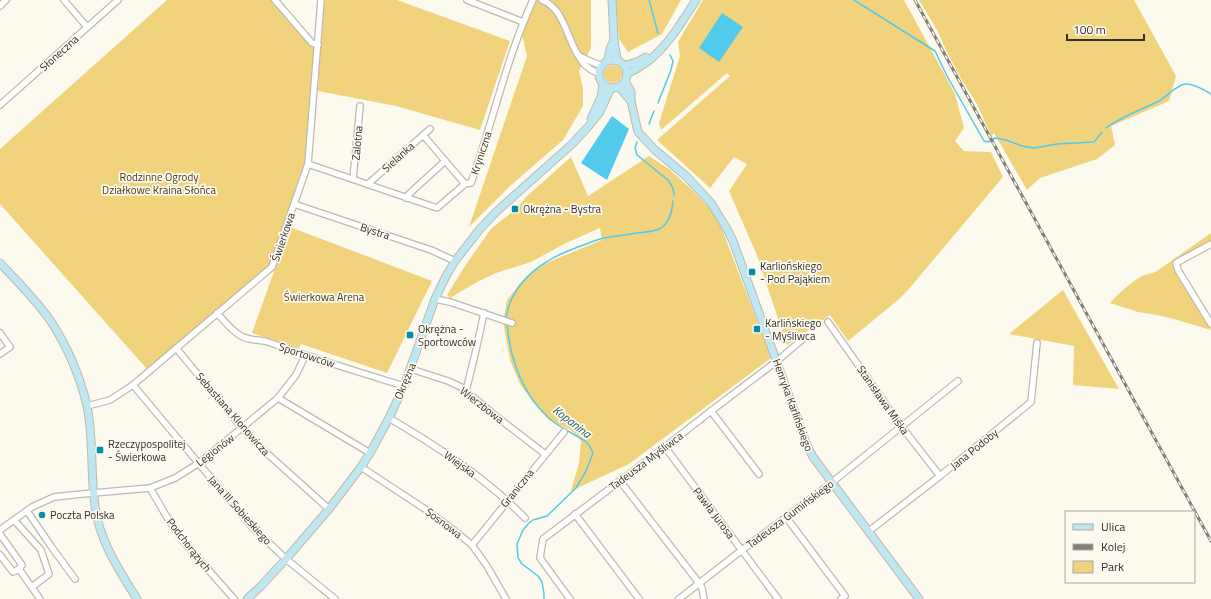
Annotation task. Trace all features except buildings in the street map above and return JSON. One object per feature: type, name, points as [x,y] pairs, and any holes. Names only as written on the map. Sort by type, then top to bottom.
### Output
[{"type":"street","points":[[0,6],[6,0]]},
{"type":"street","points":[[64,0],[87,27]]},
{"type":"street","name":"Słoneczna","points":[[0,105],[118,0]]},
{"type":"street","points":[[274,0],[312,43],[318,45]]},
{"type":"street","name":"Świerkowa","points":[[87,406],[110,400],[133,385],[272,267],[308,164],[321,0]]},
{"type":"street","points":[[467,0],[523,22]]},
{"type":"street","name":"Kryniczna","points":[[308,164],[437,208],[465,184],[471,183],[483,150],[501,86],[523,22],[534,0]]},
{"type":"street","points":[[542,0],[552,6],[560,16],[571,43],[582,62],[598,73]]},
{"type":"street","points":[[612,0],[614,40],[617,60]]},
{"type":"street","points":[[627,74],[653,57],[676,32],[696,0]]},
{"type":"street","points":[[608,60],[614,40]]},
{"type":"street","points":[[624,66],[644,59],[660,49]]},
{"type":"street","points":[[579,56],[601,65]]},
{"type":"street","points":[[608,60],[617,60],[624,66],[627,74],[625,81],[619,87],[610,88],[600,82],[598,73],[601,65],[608,60]]},
{"type":"street","name":"Henryka Karlińskiego","points":[[625,81],[631,92],[631,101],[638,132],[655,150],[694,184],[711,203],[727,229],[733,241],[813,457],[919,599]]},
{"type":"street","name":"Okrężna","points":[[588,127],[601,97],[603,85]]},
{"type":"street","name":"Henryka Karlińskiego","points":[[619,87],[631,101]]},
{"type":"street","name":"Okrężna","points":[[247,599],[286,559],[329,509],[370,453],[404,386],[435,299],[455,261],[480,229],[496,212],[571,145],[588,127],[600,112],[610,88]]},
{"type":"street","name":"Zalotna","points":[[354,179],[360,106]]},
{"type":"street","name":"Sielanka","points":[[368,184],[430,129]]},
{"type":"street","points":[[423,135],[465,184]]},
{"type":"street","points":[[406,198],[445,161]]},
{"type":"street","name":"Bystra","points":[[294,204],[431,250],[455,261]]},
{"type":"street","points":[[1211,244],[1176,263],[1178,270],[1211,324]]},
{"type":"street","points":[[0,263],[43,311],[65,345],[75,368],[87,406],[92,441],[94,493],[97,519],[115,563],[137,599]]},
{"type":"street","points":[[435,299],[450,302],[512,322]]},
{"type":"street","name":"Sportowców","points":[[217,313],[233,330],[241,336],[249,339],[265,341],[305,356],[404,386]]},
{"type":"street","points":[[466,391],[484,313]]},
{"type":"street","name":"Stanisława Miśka","points":[[828,322],[900,426],[940,476]]},
{"type":"street","points":[[0,333],[10,347],[0,354]]},
{"type":"street","name":"Tadeusza Myśliwca","points":[[570,599],[540,558],[543,539],[777,361],[804,338]]},
{"type":"street","name":"Jana Podoby","points":[[869,531],[940,476],[1031,402],[1037,343]]},
{"type":"street","name":"Sebastiana Klonowicza","points":[[176,348],[242,428],[261,448],[329,509]]},
{"type":"street","name":"Legionów","points":[[0,530],[32,507],[54,497],[150,488],[175,478],[199,463],[278,398],[296,375],[305,356]]},
{"type":"street","name":"Wierzbowa","points":[[411,369],[448,381],[461,387],[545,454]]},
{"type":"street","name":"Tadeusza Gumińskiego","points":[[679,599],[832,483],[900,426],[958,381]]},
{"type":"street","name":"Jana III Sobieskiego","points":[[133,385],[252,527],[286,559],[334,599]]},
{"type":"street","points":[[278,398],[370,453]]},
{"type":"street","points":[[710,411],[759,474]]},
{"type":"street","name":"Wiejska","points":[[389,418],[412,431],[463,466],[508,500],[525,518]]},
{"type":"street","name":"Graniczna","points":[[472,545],[564,432]]},
{"type":"street","name":"Pawła Jurosa","points":[[665,447],[778,599]]},
{"type":"street","name":"Sosnowa","points":[[361,467],[428,511],[472,545],[487,566],[506,599]]},
{"type":"street","points":[[620,481],[699,583],[702,588],[704,599]]},
{"type":"street","name":"Podchorążych","points":[[150,488],[183,541],[234,599]]},
{"type":"street","points":[[27,511],[75,579]]},
{"type":"street","points":[[575,514],[639,599]]},
{"type":"street","points":[[786,517],[845,596],[841,599]]},
{"type":"street","points":[[14,520],[42,550],[50,574],[32,587]]},
{"type":"street","points":[[0,534],[22,565],[19,569],[13,572],[0,554]]},
{"type":"street","points":[[19,569],[40,599]]},
{"type":"green space","name":"Rodzinne Ogrody Działkowe Kraina Słońca","points":[[167,0],[272,0],[315,49],[305,165],[271,266],[147,369],[0,204],[0,149]]},
{"type":"green space","points":[[323,0],[397,0],[510,41],[480,130],[396,106],[318,91]]},
{"type":"green space","points":[[534,0],[591,0],[591,48],[579,71],[583,88],[583,106],[563,140],[509,187],[469,227],[527,56],[522,34]]},
{"type":"green space","points":[[616,0],[681,0],[662,34],[628,52],[619,39]]},
{"type":"green space","points":[[703,0],[904,0],[955,94],[964,128],[955,141],[964,151],[991,152],[1003,177],[908,290],[848,341],[830,315],[787,345],[756,253],[729,191],[747,164],[734,157],[710,188],[657,140],[730,76],[727,73],[661,130],[659,123],[680,56],[678,42]]},
{"type":"green space","points":[[919,0],[1134,0],[1176,76],[1169,101],[1111,126],[1115,145],[1097,159],[1040,178],[1027,190],[994,133],[991,136],[977,104],[960,77],[937,30]]},
{"type":"green space","points":[[609,65],[617,65],[622,70],[620,81],[617,83],[609,83],[604,78],[604,70]]},
{"type":"green space","points":[[649,156],[669,169],[717,216],[771,358],[629,464],[571,491],[579,463],[581,441],[571,430],[549,420],[520,384],[510,360],[503,322],[507,300],[523,280],[537,269],[551,261],[602,240],[600,228],[566,243],[531,262],[496,273],[450,298],[447,295],[491,229],[517,208],[526,197],[571,157],[588,196]]},
{"type":"green space","name":"Świerkowa Arena","points":[[290,227],[432,281],[387,373],[301,344],[299,348],[252,333]]},
{"type":"green space","points":[[1211,233],[1211,241],[1180,258],[1172,265],[1211,330],[1174,319],[1138,312],[1110,303],[1133,282],[1142,276],[1157,271]]},
{"type":"green space","points":[[1063,290],[1119,389],[1073,385],[1074,346],[1009,334]]},
{"type":"water","points":[[722,13],[743,27],[719,62],[699,48]]},
{"type":"water","points":[[612,116],[629,129],[607,180],[581,163]]},
{"type":"waterway","name":"Kopanina","points":[[649,0],[658,33]]},
{"type":"waterway","points":[[854,0],[935,51],[947,76],[984,141],[988,142],[995,138],[1034,148],[1057,144],[1094,142],[1102,132]]},
{"type":"waterway","name":"Kopanina","points":[[658,103],[671,70],[673,61],[670,55]]},
{"type":"waterway","points":[[1106,128],[1159,101],[1181,85],[1188,84],[1199,87],[1211,94]]},
{"type":"waterway","name":"Kopanina","points":[[649,124],[654,111]]},
{"type":"waterway","name":"Kopanina","points":[[637,142],[635,148],[637,155],[668,180],[673,188],[674,195]]},
{"type":"waterway","name":"Kopanina","points":[[506,318],[511,301],[520,285],[540,266],[559,255],[597,240],[652,231],[661,228],[667,223],[673,201]]},
{"type":"waterway","name":"Kopanina","points":[[507,324],[511,351],[515,364],[526,389],[533,400],[551,420],[585,441],[593,453],[586,471],[576,488],[547,516],[533,520],[529,523],[523,530],[517,544],[518,558],[522,564],[538,576],[542,582],[544,599]]},
{"type":"railway","points":[[915,0],[1195,511]]},
{"type":"railway","points":[[1195,512],[1211,541]]},
{"type":"place","name":"Okrężna - Bystra","points":[[515,209]]},
{"type":"place","name":"Karliońskiego - Pod Pająkiem","points":[[752,272]]},
{"type":"place","name":"Karlińskiego - Myśliwca","points":[[757,329]]},
{"type":"place","name":"Okrężna - Sportowców","points":[[410,335]]},
{"type":"place","name":"Rzeczypospolitej - Świerkowa","points":[[100,450]]},
{"type":"place","name":"Poczta Polska","points":[[42,515]]}]
